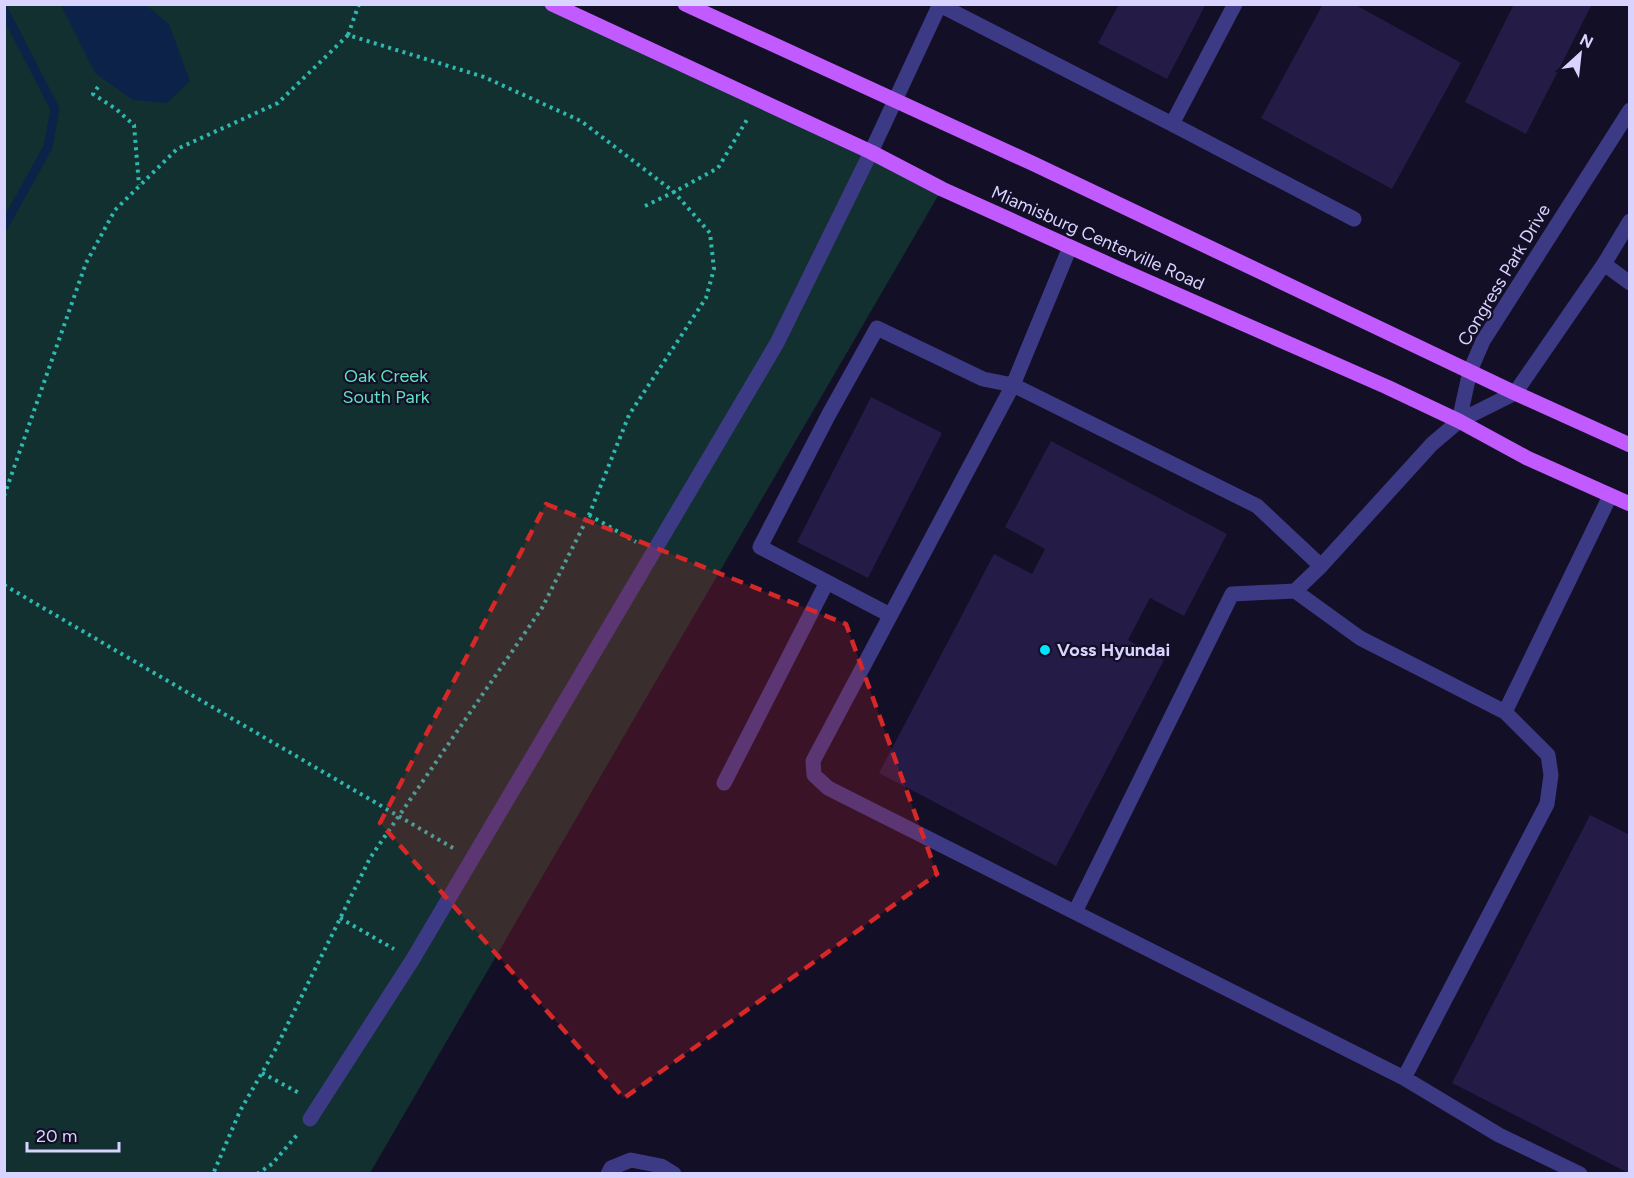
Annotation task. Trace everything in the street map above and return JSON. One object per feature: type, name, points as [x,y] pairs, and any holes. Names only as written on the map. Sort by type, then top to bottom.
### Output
[{"type":"main road","name":"Miamisburg Centerville Road","points":[[552,4],[871,152],[942,189],[1387,387],[1527,458],[1629,504]]},
{"type":"main road","name":"Miamisburg Centerville Road","points":[[685,4],[1044,169],[1629,445]]},
{"type":"street","points":[[1172,124],[1235,4]]},
{"type":"street","points":[[310,1119],[413,959],[777,343],[871,152],[939,5],[1354,219]]},
{"type":"street","name":"Congress Park Drive","points":[[1459,422],[1470,371],[1483,341],[1629,110]]},
{"type":"street","points":[[1295,591],[1321,566],[1432,444],[1459,422],[1515,393],[1604,264],[1629,221]]},
{"type":"street","points":[[1070,247],[1013,386],[813,760],[814,775],[828,788],[1404,1078],[1499,1135],[1580,1173]]},
{"type":"street","points":[[1604,264],[1629,283]]},
{"type":"street","points":[[890,615],[760,547],[829,414],[877,328],[983,379],[1013,386],[1257,506],[1321,566]]},
{"type":"street","points":[[1505,712],[1610,496]]},
{"type":"street","points":[[724,783],[827,582]]},
{"type":"street","points":[[1074,912],[1232,594],[1295,591],[1360,638],[1505,712],[1548,755],[1551,775],[1547,804],[1404,1078]]},
{"type":"street","points":[[608,1173],[611,1168],[631,1160],[661,1166],[674,1173]]},
{"type":"path","points":[[4,496],[86,263],[115,210],[177,149],[278,103],[348,35],[359,4]]},
{"type":"path","points":[[213,1173],[240,1111],[276,1050],[370,858],[542,608],[590,515],[629,415],[706,298],[714,268],[710,233],[675,192],[581,121],[484,77],[348,35]]},
{"type":"path","points":[[98,87],[93,94],[116,109],[134,125],[139,186]]},
{"type":"path","points":[[645,206],[718,168],[759,100]]},
{"type":"path","points":[[590,515],[654,552]]},
{"type":"path","points":[[4,585],[472,859]]},
{"type":"path","points":[[340,918],[413,959]]},
{"type":"path","points":[[262,1073],[320,1104]]},
{"type":"path","points":[[257,1173],[272,1164],[310,1119]]},
{"type":"highlighted area","points":[[546,504],[846,624],[937,874],[624,1098],[380,823]]},
{"type":"green space","name":"Oak Creek South Park","points":[[5,5],[552,5],[942,189],[370,1173],[5,1174]]},
{"type":"water","points":[[61,5],[146,5],[169,24],[190,81],[167,103],[133,100],[95,73]]},
{"type":"building","points":[[1119,4],[1206,4],[1167,79],[1098,43]]},
{"type":"building","points":[[1323,4],[1354,4],[1461,63],[1392,189],[1261,118]]},
{"type":"building","points":[[1514,4],[1592,4],[1526,134],[1465,102]]},
{"type":"building","points":[[871,397],[942,433],[868,578],[797,542]]},
{"type":"building","name":"Voss Hyundai","points":[[1051,441],[1227,534],[1184,616],[1150,598],[1128,640],[1164,660],[1056,866],[879,773],[994,554],[1032,574],[1045,549],[1005,527]]},
{"type":"building","points":[[1590,815],[1630,835],[1630,1174],[1452,1083]]},
{"type":"waterway","points":[[4,10],[55,109],[48,147],[4,226]]},
{"type":"place","name":"Voss Hyundai","points":[[1045,650]]}]
